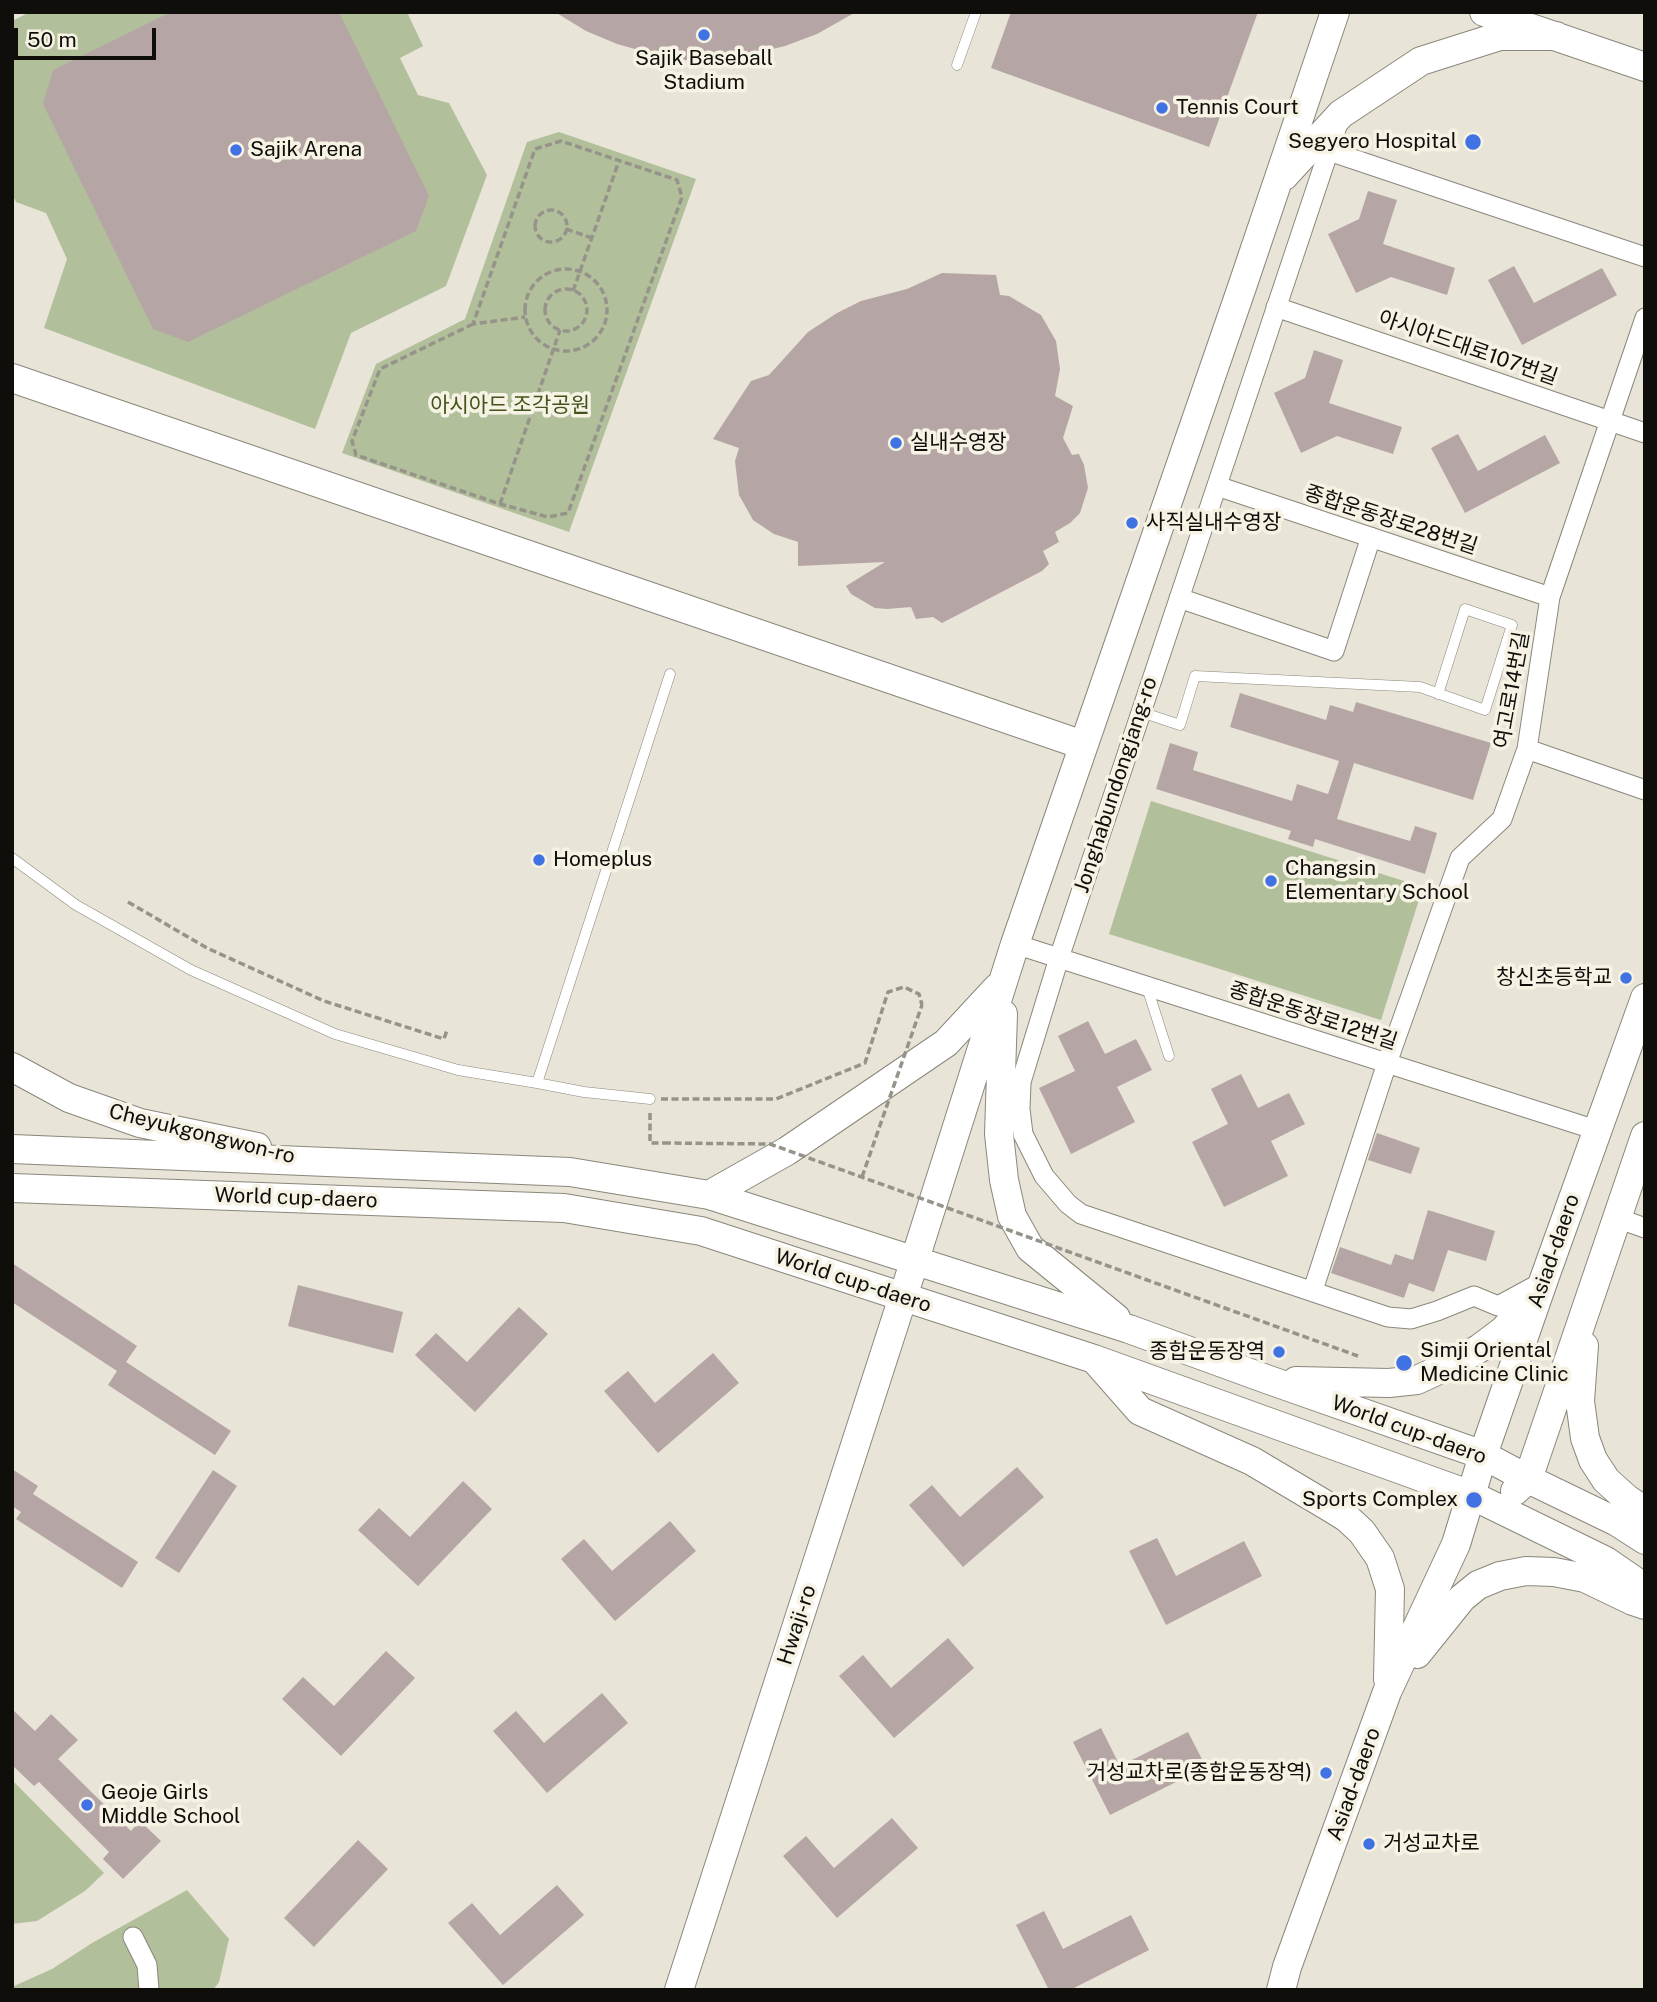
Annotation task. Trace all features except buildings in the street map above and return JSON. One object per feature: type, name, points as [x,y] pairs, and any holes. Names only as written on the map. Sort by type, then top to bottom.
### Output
[{"type":"main road","name":"Jonghabundongjang-ro","points":[[914,1260],[1015,944],[1335,12]]},
{"type":"main road","points":[[1484,12],[1645,67]]},
{"type":"main road","points":[[1540,12],[1556,36]]},
{"type":"main road","points":[[1277,184],[1341,114],[1421,61],[1500,36],[1556,36]]},
{"type":"main road","points":[[12,378],[1083,746]]},
{"type":"main road","points":[[709,1195],[787,1151],[947,1043],[1004,981]]},
{"type":"main road","points":[[1004,981],[999,1134],[1004,1180],[1012,1216],[1030,1248],[1129,1329]]},
{"type":"main road","name":"Asiad-daero","points":[[1281,1990],[1387,1692],[1455,1544],[1543,1282],[1645,998]]},
{"type":"main road","name":"Cheyukgongwon-ro","points":[[12,1067],[69,1098],[139,1123],[221,1138],[317,1162]]},
{"type":"main road","name":"Asiad-daero","points":[[1455,1544],[1528,1479],[1645,1136]]},
{"type":"main road","name":"World cup-daero","points":[[12,1149],[570,1172],[709,1195],[1129,1329],[1483,1455],[1617,1521],[1645,1540]]},
{"type":"main road","name":"World cup-daero","points":[[12,1188],[564,1208],[701,1231],[1094,1359],[1471,1495],[1606,1561],[1645,1588]]},
{"type":"main road","name":"Hwaji-ro","points":[[679,1990],[914,1260]]},
{"type":"main road","points":[[1269,1380],[1390,1383],[1417,1380],[1457,1362],[1504,1330],[1543,1282]]},
{"type":"main road","points":[[1589,1300],[1580,1401],[1585,1438],[1592,1460],[1606,1480],[1627,1500],[1645,1511]]},
{"type":"main road","points":[[1094,1359],[1140,1411],[1252,1461],[1347,1518],[1362,1532],[1380,1558],[1390,1589],[1387,1692]]},
{"type":"main road","points":[[1387,1692],[1462,1598],[1478,1585],[1500,1576],[1526,1571],[1554,1572],[1585,1578],[1645,1605]]},
{"type":"street","name":"Jonghabundongjang-ro","points":[[1341,114],[1059,958],[1021,1082],[1023,1135],[1044,1176],[1068,1204],[1081,1214],[1388,1317],[1411,1319],[1474,1296],[1498,1306],[1543,1282]]},
{"type":"street","points":[[1329,151],[1645,257]]},
{"type":"street","name":"아시아드대로107번길","points":[[1276,307],[1645,433]]},
{"type":"street","name":"여고로14번길","points":[[1313,1290],[1387,1063],[1460,858],[1502,819],[1527,749],[1550,597],[1645,318]]},
{"type":"street","name":"종합운동장로28번길","points":[[1216,486],[1550,597]]},
{"type":"street","points":[[1179,598],[1334,651],[1371,537]]},
{"type":"street","points":[[1527,749],[1645,790]]},
{"type":"street","name":"종합운동장로12번길","points":[[1015,944],[1596,1130]]},
{"type":"street","points":[[1617,1218],[1645,1228]]},
{"type":"street","points":[[133,1937],[147,1965],[149,1990]]},
{"type":"lane","points":[[957,65],[976,12]]},
{"type":"lane","points":[[1141,712],[1180,725],[1195,676],[1420,687],[1438,694],[1485,710],[1512,625],[1465,609],[1438,694]]},
{"type":"lane","points":[[537,1083],[670,674]]},
{"type":"lane","points":[[12,858],[76,905],[191,970],[335,1034],[458,1070],[584,1092],[650,1099]]},
{"type":"lane","points":[[1147,987],[1169,1056]]},
{"type":"path","points":[[473,324],[535,149],[561,141],[677,180],[682,197],[568,513],[548,517],[500,504],[356,455],[352,441],[380,369],[473,324],[525,317]]},
{"type":"path","points":[[573,290],[619,161]]},
{"type":"path","points":[[554,211],[566,220],[566,229],[560,239],[545,241],[537,234],[537,219],[544,212],[554,211]]},
{"type":"path","points":[[566,229],[592,238]]},
{"type":"path","points":[[559,269],[580,271],[597,282],[604,293],[608,307],[607,320],[592,343],[566,352],[553,349],[541,343],[531,333],[524,306],[528,293],[547,273],[559,269]]},
{"type":"path","points":[[573,290],[586,303],[586,317],[577,328],[559,330],[552,326],[545,314],[547,300],[557,291],[573,290]]},
{"type":"path","points":[[500,504],[559,330]]},
{"type":"path","points":[[128,902],[207,948],[324,1001],[444,1039],[447,1030]]},
{"type":"path","points":[[862,1177],[922,1005],[919,993],[904,987],[888,992],[865,1063],[776,1099],[650,1099],[650,1143],[770,1144],[1358,1356]]},
{"type":"green space","points":[[30,12],[407,12],[423,46],[400,58],[418,95],[449,103],[487,175],[446,286],[351,333],[315,429],[44,328],[67,259],[46,213],[16,202],[12,193],[12,21]]},
{"type":"green space","name":"아시아드 조각공원","points":[[559,132],[696,179],[569,532],[342,453],[376,364],[465,319],[527,142]]},
{"type":"green space","points":[[1151,801],[1423,887],[1381,1020],[1109,934]]},
{"type":"green space","points":[[12,1780],[104,1873],[85,1891],[37,1921],[12,1924]]},
{"type":"green space","points":[[187,1890],[229,1939],[219,1982],[213,1990],[12,1990],[12,1987],[52,1969],[92,1943]]},
{"type":"place","name":"Sajik Baseball Stadium","points":[[704,35]]},
{"type":"place","name":"Tennis Court","points":[[1162,108]]},
{"type":"place","name":"Segyero Hospital","points":[[1473,142]]},
{"type":"place","name":"Sajik Arena","points":[[236,150]]},
{"type":"place","name":"실내수영장","points":[[896,443]]},
{"type":"place","name":"사직실내수영장","points":[[1132,523]]},
{"type":"place","name":"Homeplus","points":[[539,860]]},
{"type":"place","name":"Changsin Elementary School","points":[[1271,881]]},
{"type":"place","name":"창신초등학교","points":[[1626,978]]},
{"type":"place","name":"종합운동장역","points":[[1279,1352]]},
{"type":"place","name":"Simji Oriental Medicine Clinic","points":[[1404,1363]]},
{"type":"place","name":"Sports Complex","points":[[1474,1500]]},
{"type":"place","name":"거성교차로(종합운동장역)","points":[[1326,1773]]},
{"type":"place","name":"Geoje Girls Middle School","points":[[87,1805]]},
{"type":"place","name":"거성교차로","points":[[1369,1844]]}]
